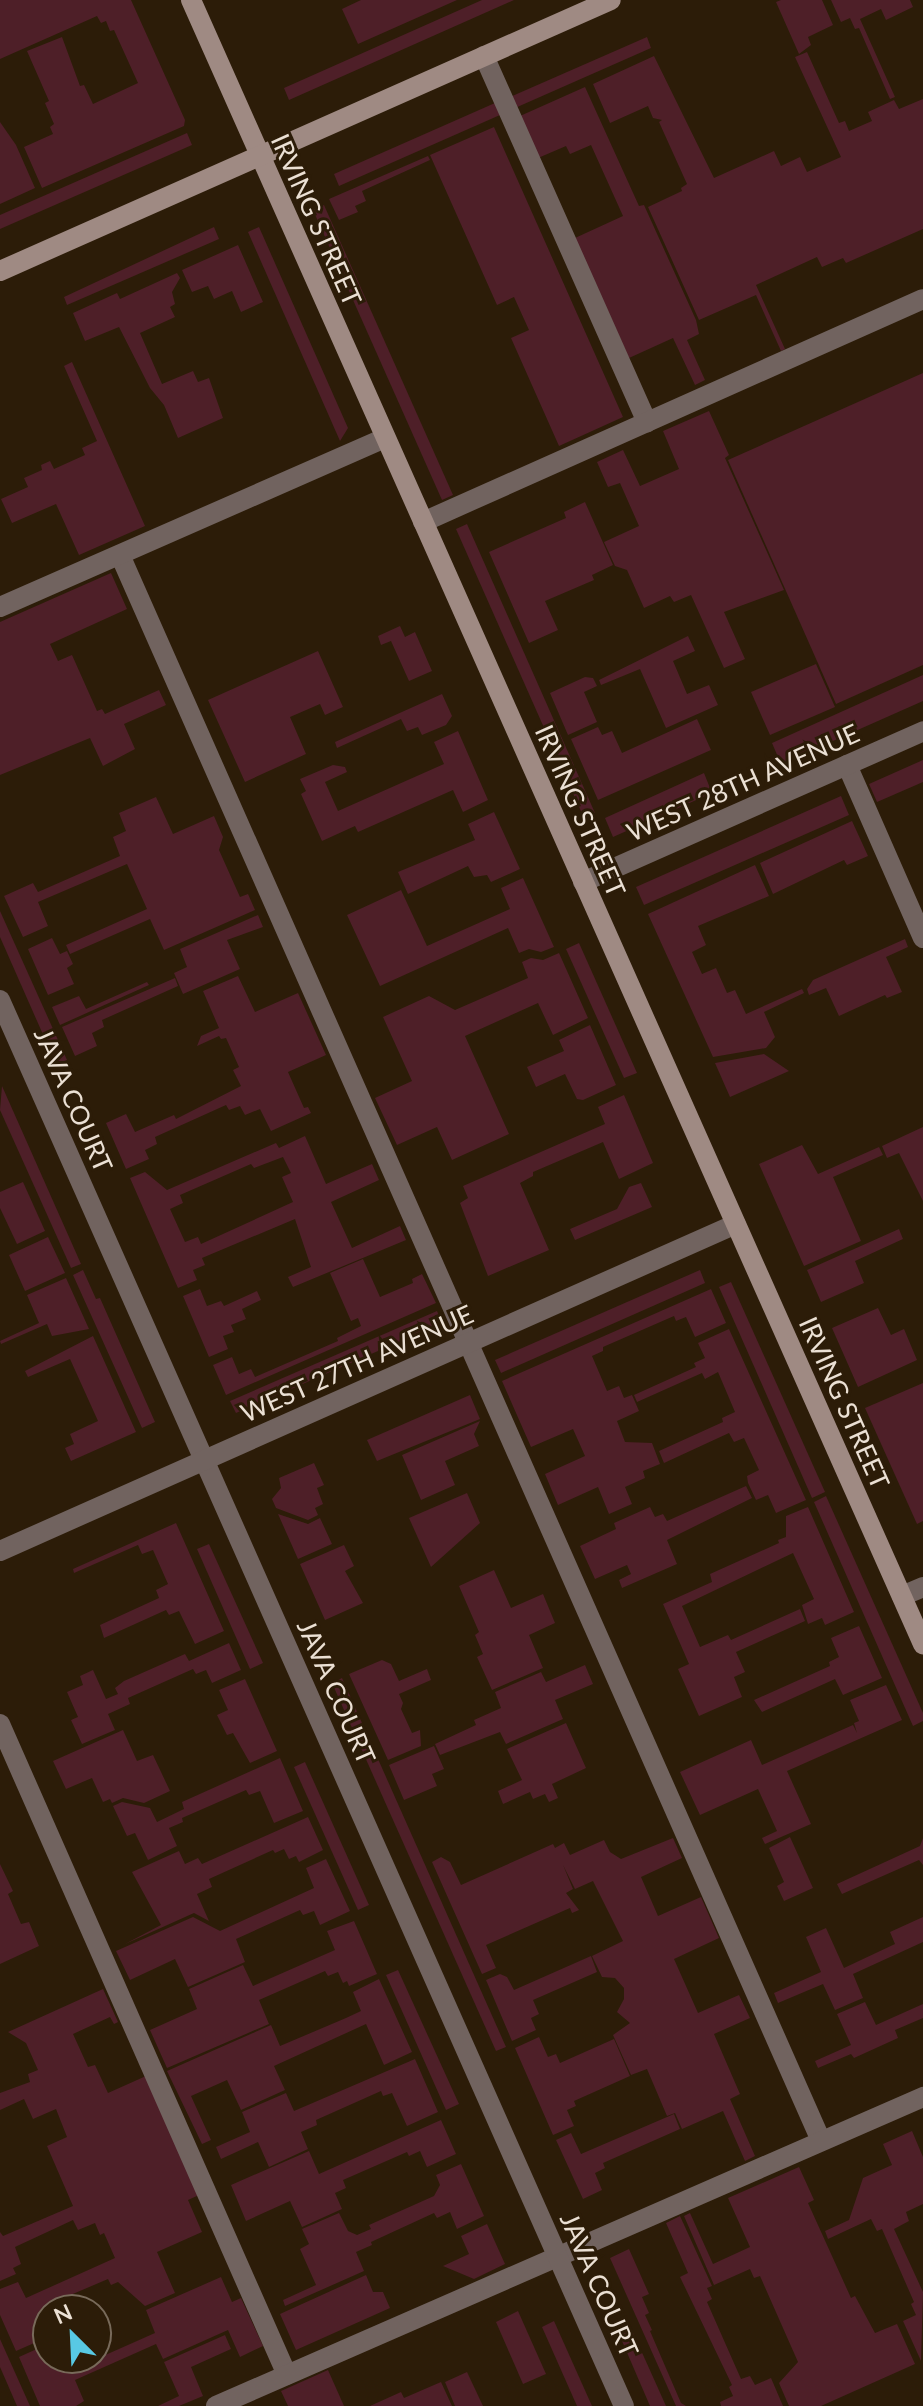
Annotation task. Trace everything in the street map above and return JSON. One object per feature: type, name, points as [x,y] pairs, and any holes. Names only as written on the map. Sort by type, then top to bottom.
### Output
[{"type":"street","name":"IRVING STREET","points":[[191,0],[923,1644]]},
{"type":"street","points":[[0,271],[611,0]]},
{"type":"street","points":[[484,56],[647,422]]},
{"type":"street","points":[[423,522],[923,299]]},
{"type":"street","points":[[0,607],[385,438]]},
{"type":"street","points":[[120,555],[821,2141]]},
{"type":"street","name":"WEST 28TH AVENUE","points":[[583,882],[923,731]]},
{"type":"street","points":[[847,765],[923,938]]},
{"type":"street","name":"JAVA COURT","points":[[0,1000],[624,2406]]},
{"type":"street","name":"WEST 27TH AVENUE","points":[[0,1551],[736,1224]]},
{"type":"street","points":[[902,1596],[923,1587]]},
{"type":"street","points":[[0,1724],[287,2375]]},
{"type":"street","points":[[216,2406],[923,2097]]},
{"type":"shaded area","points":[[0,0],[131,0],[185,120],[184,126],[42,188],[24,147],[53,134],[50,127],[54,124],[45,103],[49,101],[27,51],[62,37],[80,86],[84,85],[93,104],[138,83],[114,30],[110,31],[106,21],[101,23],[97,16],[0,59]]},
{"type":"shaded area","points":[[361,0],[457,0],[358,44],[342,9]]},
{"type":"shaded area","points":[[482,0],[514,0],[289,100],[284,88]]},
{"type":"shaded area","points":[[822,0],[833,25],[808,37],[811,45],[799,54],[776,2]]},
{"type":"shaded area","points":[[831,0],[910,0],[913,7],[886,20],[881,9],[860,19],[895,97],[890,99],[859,28],[855,29],[850,18],[841,22]]},
{"type":"shaded area","points":[[647,37],[651,48],[515,108],[510,97]]},
{"type":"shaded area","points":[[807,52],[839,123],[845,121],[849,131],[872,121],[868,112],[894,100],[899,109],[923,99],[923,229],[846,263],[843,258],[822,267],[817,257],[756,285],[785,349],[781,351],[756,295],[699,320],[648,207],[682,191],[681,188],[687,184],[659,122],[662,120],[653,118],[648,106],[610,123],[593,84],[654,56],[714,178],[774,151],[781,166],[800,157],[807,172],[841,157],[795,57]]},
{"type":"shaded area","points":[[585,87],[639,206],[644,205],[696,320],[699,334],[687,340],[705,380],[695,385],[673,338],[629,358],[575,238],[623,216],[591,145],[570,154],[566,146],[538,158],[520,116]]},
{"type":"shaded area","points":[[495,103],[500,115],[339,186],[334,174]]},
{"type":"shaded area","points":[[0,122],[16,145],[35,188],[0,204]]},
{"type":"shaded area","points":[[494,127],[623,417],[559,446],[511,338],[529,330],[514,297],[497,305],[430,155]]},
{"type":"shaded area","points":[[187,133],[192,145],[0,229],[0,215]]},
{"type":"shaded area","points":[[428,156],[430,160],[362,191],[366,201],[355,206],[358,212],[339,220],[329,199]]},
{"type":"shaded area","points":[[324,205],[453,495],[442,500],[313,210]]},
{"type":"shaded area","points":[[214,227],[219,239],[67,305],[64,297]]},
{"type":"shaded area","points":[[259,227],[348,428],[340,441],[248,232]]},
{"type":"shaded area","points":[[238,245],[263,302],[241,312],[232,291],[214,299],[208,286],[192,292],[182,270]]},
{"type":"shaded area","points":[[177,273],[180,278],[172,292],[175,304],[170,307],[175,317],[140,333],[162,384],[193,371],[198,382],[209,378],[223,418],[178,438],[164,405],[150,388],[119,327],[85,341],[73,313],[117,293],[120,299]]},
{"type":"shaded area","points":[[72,362],[145,526],[79,555],[56,504],[12,523],[1,499],[28,487],[24,478],[42,470],[41,465],[50,461],[54,469],[85,455],[82,448],[97,441],[64,366]]},
{"type":"shaded area","points":[[923,373],[923,665],[836,704],[728,460]]},
{"type":"shaded area","points":[[709,411],[729,455],[725,458],[784,590],[724,612],[745,659],[724,668],[691,595],[674,602],[670,596],[644,608],[627,570],[615,566],[604,542],[639,526],[620,483],[608,487],[597,462],[623,450],[640,486],[679,469],[663,431]]},
{"type":"shaded area","points":[[585,502],[613,565],[592,575],[594,580],[545,601],[558,630],[529,643],[489,552],[566,518],[564,512]]},
{"type":"shaded area","points":[[467,524],[595,813],[584,818],[456,529]]},
{"type":"shaded area","points":[[111,573],[127,609],[50,644],[58,661],[72,655],[97,711],[102,709],[105,714],[159,690],[166,705],[124,724],[135,749],[103,766],[90,738],[0,775],[0,622]]},
{"type":"shaded area","points":[[400,626],[405,637],[415,632],[432,671],[409,681],[391,641],[381,645],[378,636]]},
{"type":"shaded area","points":[[688,636],[695,651],[673,661],[687,694],[709,685],[718,705],[666,728],[640,669],[601,685],[599,680]]},
{"type":"shaded area","points":[[318,651],[343,707],[325,715],[320,704],[290,717],[306,754],[245,782],[208,700]]},
{"type":"shaded area","points":[[816,664],[835,707],[770,735],[751,692]]},
{"type":"shaded area","points":[[923,675],[923,701],[781,764],[772,743]]},
{"type":"shaded area","points":[[585,677],[593,678],[597,686],[584,692],[597,722],[568,735],[550,693]]},
{"type":"shaded area","points":[[442,694],[452,716],[446,725],[422,735],[418,727],[407,731],[401,719],[337,748],[335,742]]},
{"type":"shaded area","points":[[697,719],[711,750],[598,800],[571,739],[598,727],[602,735],[612,731],[622,753]]},
{"type":"shaded area","points":[[458,731],[488,800],[463,812],[453,790],[358,832],[355,826],[322,841],[301,794],[306,791],[300,779],[333,765],[345,767],[347,772],[325,782],[338,811],[444,764],[434,742]]},
{"type":"shaded area","points":[[923,760],[923,782],[877,802],[869,784]]},
{"type":"shaded area","points":[[704,773],[712,793],[613,837],[605,818]]},
{"type":"shaded area","points":[[841,796],[849,815],[644,905],[636,887]]},
{"type":"shaded area","points":[[156,797],[173,834],[214,816],[223,837],[219,850],[240,897],[248,894],[255,910],[164,950],[150,919],[70,954],[66,945],[147,909],[127,864],[38,902],[48,926],[23,937],[4,896],[33,883],[38,892],[120,856],[113,837],[126,831],[119,813]]},
{"type":"shaded area","points":[[494,812],[520,869],[491,882],[487,875],[474,877],[468,866],[408,894],[398,872],[475,840],[468,824]]},
{"type":"shaded area","points":[[852,821],[868,856],[847,865],[844,860],[773,894],[760,863]]},
{"type":"shaded area","points":[[755,865],[769,896],[698,926],[706,945],[692,952],[702,974],[716,968],[727,993],[735,990],[746,1014],[802,989],[804,993],[764,1012],[775,1037],[766,1048],[713,1057],[648,914]]},
{"type":"shaded area","points":[[523,878],[554,947],[541,952],[529,949],[519,953],[508,928],[380,986],[347,915],[401,890],[427,946],[510,909],[501,888]]},
{"type":"shaded area","points":[[0,911],[67,1060],[56,1064],[0,937]]},
{"type":"shaded area","points":[[258,915],[263,927],[227,940],[240,969],[183,994],[174,973],[187,967],[180,949]]},
{"type":"shaded area","points":[[52,938],[60,954],[67,951],[73,964],[67,968],[74,984],[48,995],[28,949]]},
{"type":"shaded area","points":[[905,939],[908,947],[886,957],[902,992],[887,998],[885,995],[839,1016],[826,988],[809,995],[807,989],[813,980]]},
{"type":"shaded area","points":[[579,943],[637,1073],[624,1078],[566,949]]},
{"type":"shaded area","points":[[559,953],[588,1018],[553,1035],[538,1003],[465,1036],[509,1134],[452,1160],[437,1127],[397,1145],[375,1098],[412,1081],[383,1017],[429,996],[455,1010],[528,978],[522,962],[531,958],[543,960]]},
{"type":"shaded area","points":[[238,976],[255,1012],[298,993],[326,1055],[288,1072],[304,1108],[308,1107],[311,1113],[271,1131],[260,1109],[245,1115],[240,1106],[229,1110],[226,1105],[155,1137],[157,1144],[145,1150],[149,1159],[126,1169],[106,1123],[126,1114],[135,1132],[174,1115],[176,1119],[241,1086],[233,1070],[239,1067],[226,1038],[219,1036],[197,1046],[201,1036],[219,1028],[203,991]]},
{"type":"shaded area","points":[[175,978],[178,986],[102,1020],[104,1027],[92,1033],[97,1046],[75,1056],[62,1027]]},
{"type":"shaded area","points":[[147,982],[149,985],[60,1025],[52,1007],[79,996],[86,1009]]},
{"type":"shaded area","points":[[590,1025],[616,1085],[583,1100],[577,1099],[565,1074],[536,1087],[527,1067],[564,1051],[559,1040]]},
{"type":"shaded area","points":[[764,1054],[789,1071],[730,1097],[715,1063]]},
{"type":"shaded area","points":[[2,1086],[81,1264],[71,1268],[0,1110]]},
{"type":"shaded area","points":[[624,1095],[653,1163],[619,1179],[603,1142],[533,1172],[533,1176],[520,1183],[549,1250],[488,1276],[460,1203],[468,1198],[463,1186],[605,1124],[598,1107]]},
{"type":"shaded area","points":[[923,1127],[923,1201],[899,1153],[887,1158],[882,1146]]},
{"type":"shaded area","points":[[305,1136],[326,1184],[372,1164],[379,1180],[331,1202],[352,1248],[400,1226],[406,1240],[293,1287],[288,1277],[311,1267],[295,1219],[202,1258],[205,1265],[193,1270],[197,1280],[178,1288],[130,1178],[145,1172],[167,1190],[276,1143],[279,1148]],"holes":[[[283,1157],[291,1173],[282,1177],[293,1202],[201,1244],[198,1237],[185,1242],[170,1209],[183,1203],[180,1195],[251,1164],[254,1168]]]},
{"type":"shaded area","points":[[802,1145],[818,1174],[879,1147],[883,1155],[833,1177],[861,1241],[804,1266],[759,1164]]},
{"type":"shaded area","points":[[23,1182],[45,1231],[17,1244],[0,1208],[0,1192]]},
{"type":"shaded area","points":[[641,1183],[652,1207],[575,1240],[570,1229],[617,1209],[629,1187]]},
{"type":"shaded area","points":[[899,1229],[903,1239],[855,1261],[864,1283],[821,1302],[807,1270]]},
{"type":"shaded area","points":[[48,1237],[65,1273],[25,1291],[9,1255]]},
{"type":"shaded area","points":[[363,1259],[380,1297],[413,1283],[412,1279],[422,1274],[436,1303],[226,1395],[213,1365],[232,1357],[239,1374],[251,1369],[255,1377],[338,1341],[337,1338],[361,1326],[358,1318],[351,1321],[330,1273]]},
{"type":"shaded area","points":[[83,1270],[96,1299],[100,1298],[155,1422],[142,1428],[73,1275]]},
{"type":"shaded area","points":[[700,1270],[705,1283],[501,1373],[495,1360]]},
{"type":"shaded area","points":[[66,1278],[89,1329],[52,1336],[47,1324],[1,1344],[0,1341],[39,1323],[27,1295]]},
{"type":"shaded area","points":[[731,1282],[825,1492],[812,1498],[719,1287]]},
{"type":"shaded area","points":[[200,1289],[207,1306],[221,1301],[224,1306],[257,1291],[261,1300],[242,1309],[246,1319],[231,1325],[234,1332],[223,1336],[228,1349],[209,1357],[183,1296]]},
{"type":"shaded area","points":[[711,1289],[726,1323],[695,1337],[686,1317],[676,1321],[674,1316],[603,1347],[603,1351],[592,1356],[607,1391],[619,1386],[624,1398],[632,1395],[639,1411],[617,1421],[625,1442],[652,1443],[660,1464],[643,1471],[645,1478],[625,1487],[632,1504],[609,1514],[598,1487],[558,1505],[545,1474],[585,1456],[573,1429],[531,1447],[502,1381]]},
{"type":"shaded area","points":[[878,1308],[891,1335],[904,1329],[917,1360],[858,1387],[832,1328]]},
{"type":"shaded area","points":[[437,1311],[442,1323],[236,1413],[230,1401]]},
{"type":"shaded area","points":[[729,1329],[806,1500],[776,1513],[768,1495],[756,1500],[748,1483],[747,1476],[759,1470],[744,1438],[734,1442],[729,1433],[664,1463],[659,1451],[723,1422],[722,1418],[735,1412],[718,1372],[705,1379],[702,1373],[637,1402],[634,1395],[696,1367],[694,1363],[705,1358],[698,1343]]},
{"type":"shaded area","points":[[93,1336],[136,1432],[71,1461],[65,1448],[74,1444],[70,1434],[98,1421],[70,1359],[28,1377],[25,1371]]},
{"type":"shaded area","points":[[923,1383],[923,1521],[917,1524],[865,1408]]},
{"type":"shaded area","points":[[470,1395],[480,1419],[377,1461],[367,1440]]},
{"type":"shaded area","points":[[480,1421],[474,1434],[479,1446],[445,1461],[455,1485],[421,1500],[402,1455]]},
{"type":"shaded area","points":[[314,1463],[324,1485],[317,1488],[323,1504],[315,1508],[318,1515],[308,1520],[276,1508],[272,1499],[281,1488],[279,1478]]},
{"type":"shaded area","points":[[746,1486],[752,1498],[667,1540],[677,1564],[622,1588],[619,1580],[631,1574],[627,1565],[595,1579],[580,1546],[616,1529],[614,1523],[650,1507],[655,1517],[663,1514],[667,1521]]},
{"type":"shaded area","points":[[467,1493],[480,1523],[431,1567],[409,1518]]},
{"type":"shaded area","points":[[826,1496],[923,1713],[923,1721],[913,1726],[814,1502]]},
{"type":"shaded area","points":[[808,1507],[854,1612],[825,1625],[822,1618],[808,1624],[802,1605],[814,1599],[793,1553],[682,1606],[700,1647],[728,1635],[731,1640],[800,1609],[805,1621],[736,1652],[745,1672],[734,1677],[742,1697],[699,1716],[678,1669],[689,1664],[663,1604],[712,1582],[710,1574],[779,1543],[778,1540],[786,1537],[786,1516]]},
{"type":"shaded area","points":[[278,1514],[308,1524],[320,1518],[332,1544],[298,1559]]},
{"type":"shaded area","points":[[176,1523],[224,1631],[195,1644],[179,1611],[169,1615],[166,1610],[104,1638],[100,1625],[159,1598],[156,1590],[168,1584],[153,1550],[142,1554],[138,1545],[74,1573],[73,1569]]},
{"type":"shaded area","points":[[209,1544],[263,1663],[250,1669],[197,1549]]},
{"type":"shaded area","points":[[344,1545],[354,1566],[345,1571],[363,1603],[325,1620],[300,1564]]},
{"type":"shaded area","points":[[494,1570],[511,1608],[543,1594],[555,1623],[529,1635],[543,1668],[492,1690],[477,1657],[483,1654],[475,1635],[479,1632],[459,1586]]},
{"type":"shaded area","points":[[859,1626],[882,1678],[843,1695],[835,1679],[762,1712],[754,1700],[830,1666],[829,1662],[839,1657],[831,1638]]},
{"type":"shaded area","points":[[229,1643],[241,1670],[212,1683],[206,1670],[196,1674],[193,1669],[128,1698],[130,1704],[108,1714],[115,1730],[82,1744],[71,1720],[78,1717],[67,1692],[83,1685],[80,1676],[93,1670],[106,1699],[118,1694],[115,1688],[124,1681],[185,1654],[189,1661]]},
{"type":"shaded area","points":[[382,1660],[391,1664],[399,1681],[427,1669],[431,1680],[399,1694],[403,1703],[401,1709],[412,1733],[420,1730],[421,1746],[388,1760],[349,1674]]},
{"type":"shaded area","points":[[585,1665],[593,1684],[555,1700],[563,1719],[506,1744],[500,1732],[440,1755],[435,1744],[476,1725],[474,1720],[501,1708],[495,1692],[541,1672],[546,1682]]},
{"type":"shaded area","points":[[342,1678],[506,2047],[496,2051],[332,1683]]},
{"type":"shaded area","points":[[245,1679],[277,1751],[250,1763],[233,1733],[227,1735],[217,1715],[228,1710],[219,1690]]},
{"type":"shaded area","points":[[886,1685],[902,1720],[787,1771],[811,1824],[765,1844],[762,1838],[777,1831],[758,1789],[700,1815],[680,1772],[751,1740],[762,1765],[853,1725],[857,1733],[854,1723],[859,1721],[850,1700]]},
{"type":"shaded area","points":[[566,1723],[586,1768],[552,1784],[558,1798],[549,1802],[545,1794],[533,1799],[530,1792],[503,1804],[498,1791],[522,1780],[507,1749]]},
{"type":"shaded area","points":[[123,1730],[137,1761],[153,1755],[170,1791],[144,1803],[123,1798],[112,1803],[110,1799],[103,1802],[92,1778],[66,1789],[53,1761]]},
{"type":"shaded area","points":[[434,1746],[444,1769],[432,1774],[437,1786],[404,1800],[389,1765]]},
{"type":"shaded area","points":[[280,1758],[303,1811],[274,1823],[260,1791],[249,1795],[246,1790],[182,1818],[183,1822],[169,1828],[177,1846],[148,1860],[135,1833],[127,1836],[113,1806],[122,1802],[150,1808],[157,1822],[184,1809],[182,1802]]},
{"type":"shaded area","points":[[305,1762],[369,1905],[358,1910],[294,1767]]},
{"type":"shaded area","points":[[308,1817],[323,1850],[299,1862],[296,1856],[289,1859],[284,1849],[275,1853],[273,1850],[209,1879],[212,1887],[197,1894],[209,1921],[194,1913],[125,1944],[161,1925],[132,1872],[179,1851],[185,1864],[198,1858],[202,1864]]},
{"type":"shaded area","points":[[790,1837],[813,1888],[784,1901],[777,1886],[784,1882],[769,1848]]},
{"type":"shaded area","points":[[673,1838],[682,1858],[641,1877],[658,1916],[701,1897],[719,1938],[674,1959],[698,2013],[739,1995],[750,2018],[714,2034],[740,2094],[730,2099],[755,2156],[745,2161],[723,2111],[682,2129],[675,2113],[667,2116],[647,2069],[631,2075],[613,2035],[630,2023],[617,2012],[624,1999],[624,1988],[615,1978],[602,1977],[592,1956],[623,1941],[593,1881],[575,1889],[563,1865],[573,1889],[566,1893],[579,1910],[572,1913],[570,1908],[486,1945],[496,1968],[482,1974],[432,1862],[441,1857],[450,1862],[461,1885],[553,1844],[555,1848],[564,1843],[570,1855],[604,1840],[610,1852],[621,1859]]},
{"type":"shaded area","points":[[923,1838],[923,1865],[919,1860],[842,1894],[837,1884],[920,1846]]},
{"type":"shaded area","points":[[326,1859],[350,1911],[320,1925],[314,1911],[303,1915],[300,1910],[236,1939],[245,1962],[188,1987],[175,1959],[130,1980],[116,1951],[193,1917],[220,1931],[314,1888],[306,1868]]},
{"type":"shaded area","points":[[0,1864],[13,1891],[8,1894],[21,1924],[29,1922],[39,1946],[0,1964]]},
{"type":"shaded area","points":[[923,1917],[923,1942],[853,1974],[863,1998],[835,2010],[823,1984],[778,2003],[774,1993],[821,1972],[806,1937],[826,1928],[844,1968],[895,1944],[890,1932]]},
{"type":"shaded area","points":[[354,1921],[377,1974],[349,1986],[347,1981],[343,1983],[338,1972],[328,1976],[325,1971],[259,2000],[269,2024],[167,2068],[150,2030],[197,2009],[189,1989],[243,1965],[253,1986],[335,1950],[327,1931]]},
{"type":"shaded area","points":[[591,1956],[597,1972],[533,2000],[539,2014],[531,2018],[536,2030],[512,2041],[486,1980],[500,1974],[507,1977],[514,1990]]},
{"type":"shaded area","points":[[398,1970],[459,2104],[446,2110],[386,1975]]},
{"type":"shaded area","points":[[379,1979],[412,2052],[384,2065],[366,2024],[274,2066],[285,2090],[241,2110],[227,2080],[191,2096],[211,2140],[202,2144],[167,2071],[271,2025],[280,2046],[346,2018],[361,2011],[353,1992]]},
{"type":"shaded area","points":[[103,1989],[118,2022],[114,2024],[110,2017],[73,2034],[88,2067],[95,2065],[108,2093],[146,2076],[199,2195],[188,2200],[202,2232],[157,2252],[175,2293],[145,2306],[118,2282],[111,2285],[108,2279],[73,2294],[35,2294],[115,2258],[104,2233],[100,2235],[95,2223],[78,2230],[73,2220],[15,2247],[21,2264],[13,2268],[16,2274],[0,2281],[0,2232],[3,2236],[73,2206],[47,2146],[67,2137],[56,2109],[33,2119],[24,2099],[0,2110],[0,2093],[30,2082],[28,2074],[38,2070],[26,2043],[8,2032]]},
{"type":"shaded area","points":[[865,2002],[876,2025],[923,2004],[923,2018],[895,2030],[898,2038],[854,2058],[851,2054],[818,2068],[815,2061],[851,2045],[837,2014]]},
{"type":"shaded area","points":[[539,2037],[548,2057],[556,2054],[560,2063],[614,2039],[630,2076],[574,2101],[576,2106],[567,2110],[574,2126],[553,2135],[515,2048]]},
{"type":"shaded area","points":[[415,2059],[438,2112],[407,2126],[392,2093],[383,2096],[381,2091],[316,2120],[317,2125],[301,2132],[308,2149],[269,2167],[258,2142],[221,2159],[216,2147],[250,2132],[242,2112],[286,2093],[294,2111]]},
{"type":"shaded area","points":[[674,2114],[680,2129],[603,2163],[605,2168],[595,2173],[602,2190],[583,2199],[556,2140],[571,2133],[581,2154]]},
{"type":"shaded area","points":[[441,2120],[456,2154],[427,2167],[420,2151],[409,2156],[407,2152],[343,2180],[346,2188],[335,2193],[342,2209],[302,2227],[290,2201],[246,2221],[231,2185],[309,2151],[319,2174]]},
{"type":"shaded area","points":[[912,2131],[923,2157],[923,2204],[906,2212],[909,2221],[894,2229],[923,2292],[921,2361],[903,2321],[916,2315],[911,2304],[914,2302],[882,2229],[877,2231],[871,2219],[828,2239],[825,2231],[849,2220],[863,2178],[892,2165],[883,2144]]},
{"type":"shaded area","points":[[461,2164],[484,2216],[457,2229],[450,2212],[437,2218],[434,2213],[356,2252],[364,2271],[285,2306],[283,2300],[316,2285],[300,2249],[309,2244],[302,2229],[339,2213],[348,2231],[357,2235],[371,2229],[369,2225],[434,2196],[440,2185],[436,2175]]},
{"type":"shaded area","points":[[799,2167],[814,2200],[808,2203],[851,2298],[855,2296],[875,2333],[897,2324],[915,2364],[821,2406],[789,2406],[779,2383],[798,2362],[760,2276],[754,2278],[750,2269],[714,2285],[684,2216],[690,2213],[713,2264],[750,2247],[728,2198]]},
{"type":"shaded area","points":[[680,2216],[712,2286],[707,2288],[712,2299],[707,2302],[741,2379],[750,2376],[755,2385],[771,2378],[783,2406],[721,2406],[720,2402],[733,2396],[729,2387],[732,2385],[680,2277],[688,2273],[666,2223]]},
{"type":"shaded area","points":[[487,2224],[505,2264],[474,2279],[443,2266],[469,2254],[461,2236]]},
{"type":"shaded area","points":[[629,2249],[649,2294],[642,2297],[649,2313],[645,2315],[650,2331],[681,2403],[686,2406],[676,2406],[610,2258]]},
{"type":"shaded area","points":[[366,2275],[373,2292],[383,2292],[390,2308],[296,2350],[280,2314]]},
{"type":"shaded area","points":[[221,2277],[232,2302],[241,2298],[263,2346],[240,2357],[228,2330],[163,2359],[156,2344],[112,2364],[112,2352],[155,2333],[146,2310]]},
{"type":"shaded area","points":[[18,2282],[26,2298],[32,2295],[32,2344],[16,2351],[0,2315],[0,2289]]},
{"type":"shaded area","points":[[518,2311],[546,2374],[523,2384],[496,2322]]},
{"type":"shaded area","points":[[554,2321],[592,2406],[577,2406],[542,2327]]},
{"type":"shaded area","points":[[631,2328],[666,2406],[650,2406],[619,2334]]},
{"type":"shaded area","points":[[225,2335],[231,2349],[191,2367],[203,2396],[179,2406],[158,2406],[179,2396],[164,2362]]},
{"type":"shaded area","points":[[0,2339],[30,2406],[17,2406],[0,2367]]},
{"type":"shaded area","points":[[32,2351],[32,2374],[88,2374],[75,2380],[84,2401],[76,2406],[40,2406],[19,2357]]},
{"type":"shaded area","points":[[328,2370],[344,2406],[288,2406],[281,2391]]},
{"type":"shaded area","points":[[467,2372],[483,2406],[455,2406],[445,2382]]},
{"type":"shaded area","points":[[441,2382],[452,2406],[370,2406],[401,2392],[404,2398]]}]
